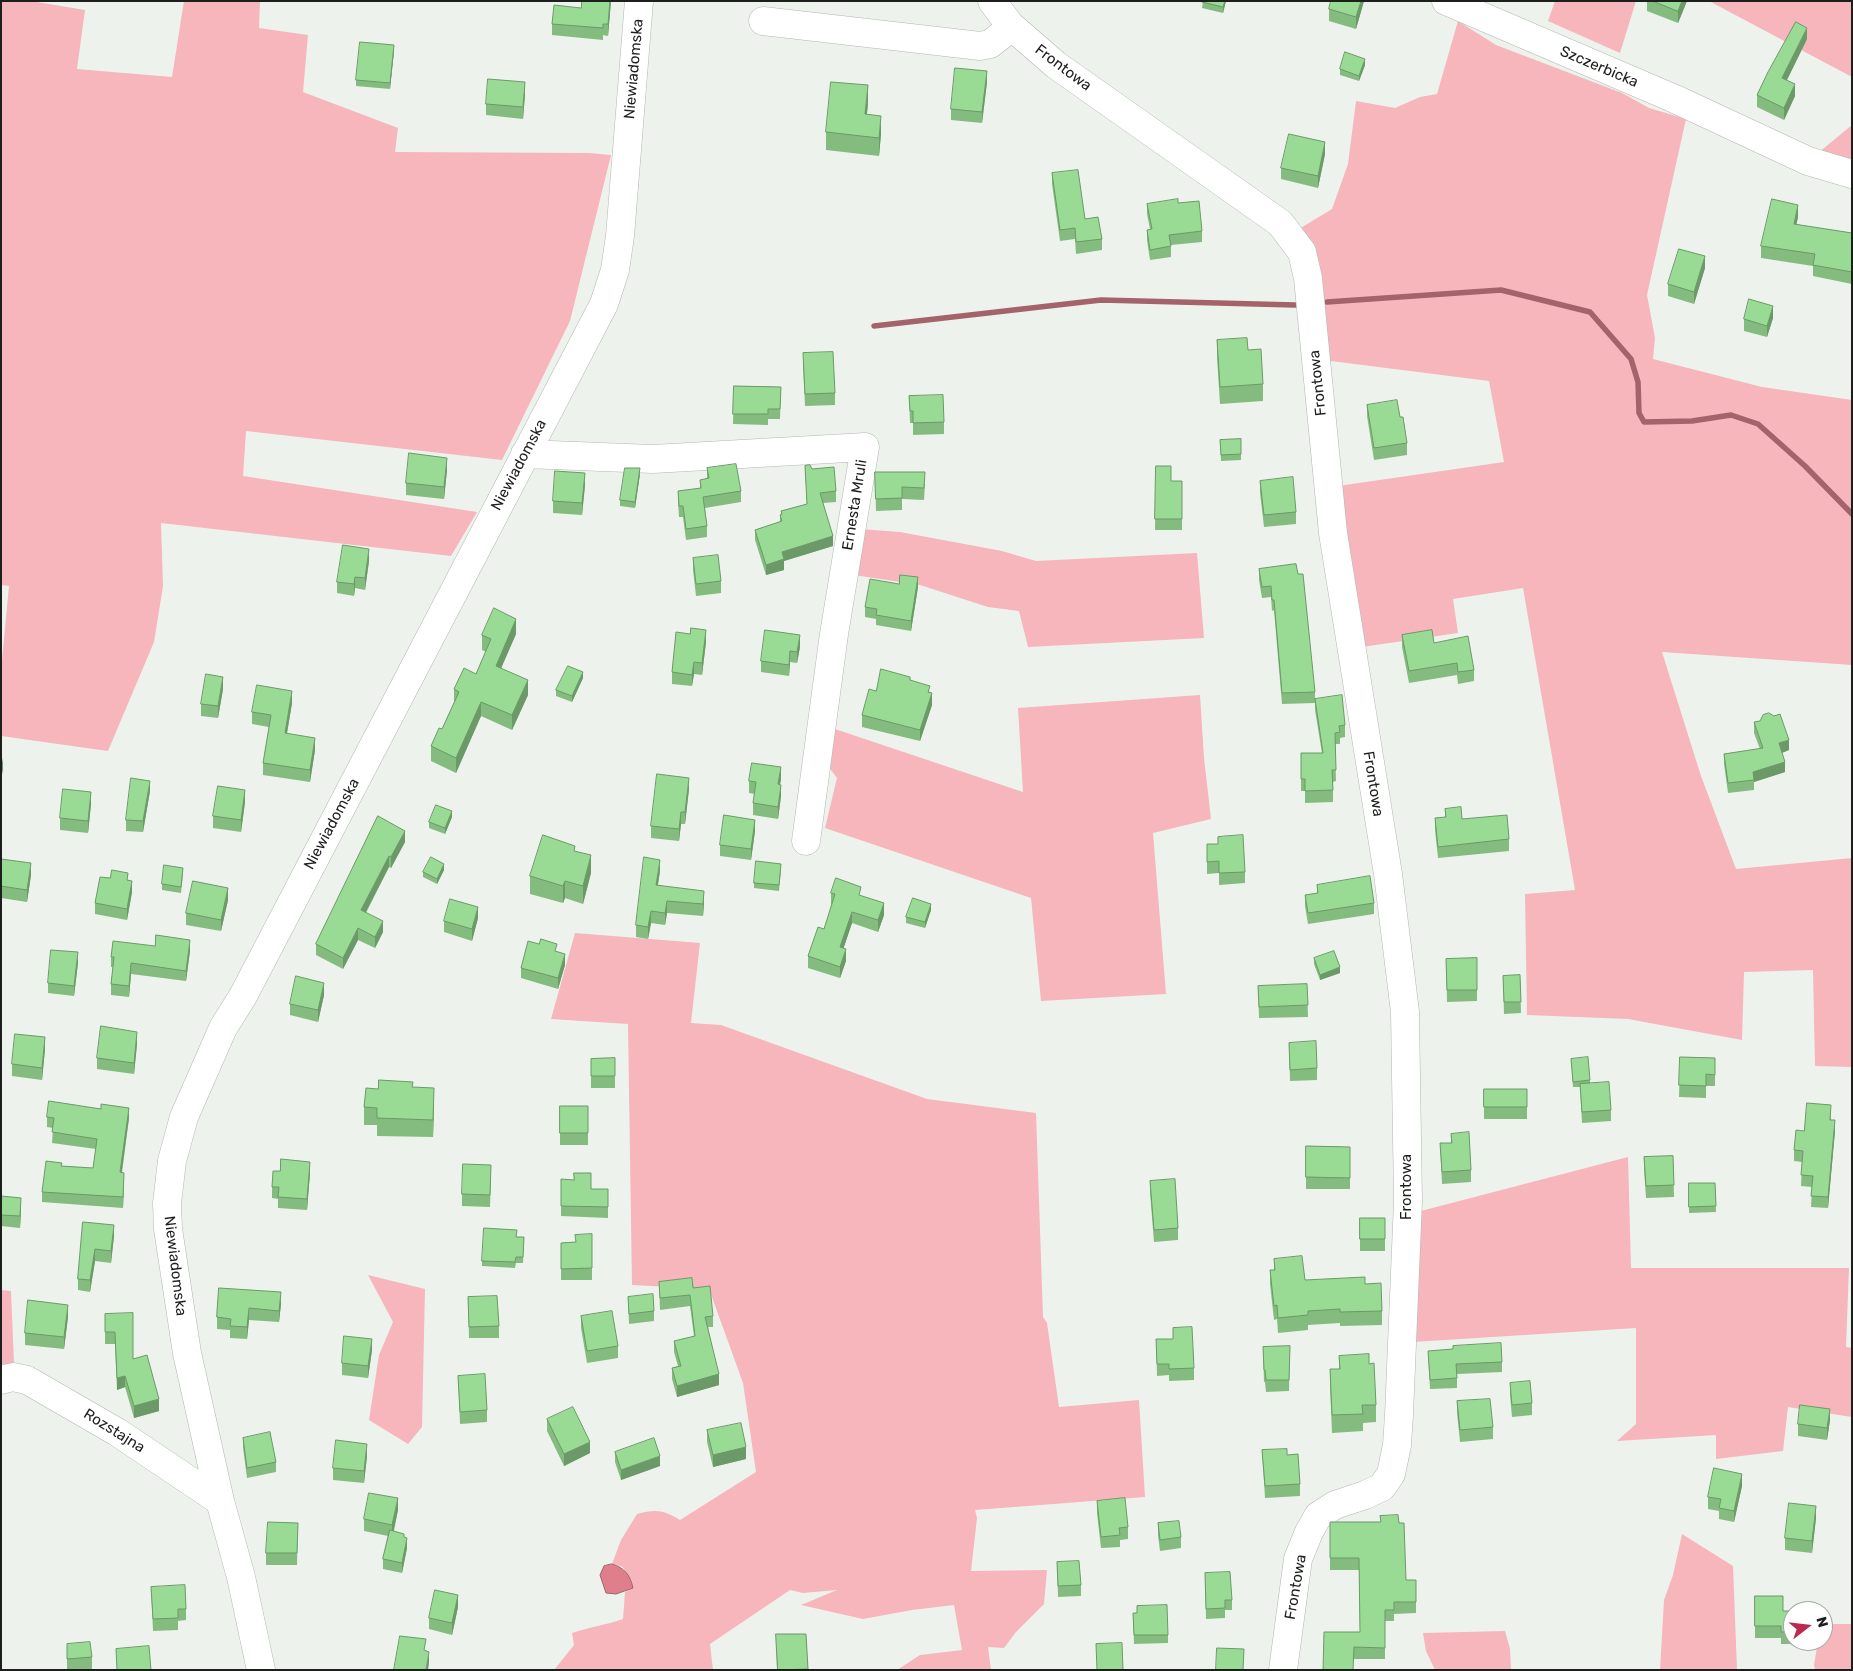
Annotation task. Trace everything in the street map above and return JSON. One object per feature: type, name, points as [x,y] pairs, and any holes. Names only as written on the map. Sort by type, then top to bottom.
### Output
[{"type":"street","name":"Niewiadomska","points":[[261,1670],[241,1577],[220,1501],[187,1353],[168,1229],[167,1203],[172,1161],[184,1117],[223,1028],[243,996],[604,304],[615,270],[620,236],[639,1]]},
{"type":"street","name":"Frontowa","points":[[992,1],[1012,27],[1056,65],[1280,223],[1302,252],[1308,278],[1333,534],[1388,874],[1405,1012],[1408,1201],[1399,1415],[1397,1445],[1391,1474],[1382,1487],[1335,1505],[1318,1516],[1298,1559],[1283,1670]]},
{"type":"street","name":"Szczerbicka","points":[[1446,1],[1675,99],[1750,136],[1808,161],[1852,174]]},
{"type":"street","points":[[763,21],[980,46],[990,44],[1012,27]]},
{"type":"street","name":"Ernesta Mruli","points":[[525,454],[653,459],[865,447],[834,634],[806,841]]},
{"type":"street","name":"Rozstajna","points":[[1,1380],[13,1377],[28,1380],[117,1432],[220,1501]]},
{"type":"shaded area","points":[[1,1],[31,1],[85,10],[77,69],[172,77],[184,1],[260,1],[259,28],[308,35],[303,92],[398,128],[395,152],[589,153],[611,155],[570,321],[502,460],[246,431],[243,476],[477,512],[451,556],[161,523],[163,586],[154,642],[108,751],[1,736],[1,671],[9,586],[1,585]]},
{"type":"shaded area","points":[[1555,1],[1636,1],[1620,53],[1548,21]]},
{"type":"shaded area","points":[[1709,1],[1852,1],[1852,77]]},
{"type":"shaded area","points":[[1458,21],[1496,45],[1622,93],[1649,108],[1686,119],[1647,295],[1655,338],[1653,359],[1762,387],[1852,400],[1852,665],[1662,652],[1701,776],[1736,869],[1852,858],[1852,1067],[1815,1066],[1813,970],[1744,972],[1742,1040],[1628,1019],[1527,1015],[1525,894],[1575,890],[1523,588],[1453,599],[1458,633],[1362,647],[1338,486],[1504,462],[1489,381],[1323,360],[1325,315],[1314,257],[1299,229],[1332,209],[1348,164],[1356,101],[1395,108],[1420,97],[1437,94]]},
{"type":"shaded area","points":[[1852,125],[1852,165],[1818,153]]},
{"type":"shaded area","points":[[860,529],[900,532],[1002,551],[1036,561],[1197,553],[1204,638],[1028,647],[1019,611],[988,607],[920,585],[854,575]]},
{"type":"shaded area","points":[[1200,695],[1204,758],[1211,819],[1153,833],[1166,994],[1041,1001],[1031,898],[825,828],[837,778],[825,762],[829,727],[1023,792],[1018,708]]},
{"type":"shaded area","points":[[575,933],[700,943],[691,1023],[721,1025],[927,1099],[1036,1113],[1043,1317],[1047,1323],[1059,1407],[1139,1400],[1145,1497],[975,1510],[977,1518],[971,1571],[1047,1570],[1044,1604],[1016,1632],[1004,1648],[988,1647],[991,1670],[897,1670],[920,1655],[962,1650],[954,1605],[863,1619],[801,1605],[837,1590],[803,1593],[790,1590],[710,1644],[713,1670],[554,1670],[574,1645],[572,1633],[623,1619],[625,1592],[633,1588],[623,1567],[612,1564],[621,1540],[637,1514],[660,1511],[680,1520],[756,1472],[743,1383],[709,1289],[632,1285],[628,1024],[551,1019]]},
{"type":"shaded area","points":[[1628,1157],[1631,1268],[1849,1268],[1846,1347],[1852,1348],[1852,1417],[1788,1407],[1783,1451],[1716,1459],[1716,1435],[1617,1441],[1636,1424],[1636,1328],[1413,1342],[1417,1212]]},
{"type":"shaded area","points":[[368,1275],[425,1289],[422,1427],[408,1444],[369,1420],[379,1355],[393,1322]]},
{"type":"shaded area","points":[[1,1290],[11,1291],[14,1363],[1,1365]]},
{"type":"shaded area","points":[[1682,1534],[1733,1566],[1737,1670],[1660,1670],[1664,1600],[1673,1575]]},
{"type":"shaded area","points":[[612,1564],[626,1573],[633,1588],[616,1594],[606,1593],[600,1575],[604,1566]]},
{"type":"shaded area","points":[[1833,1624],[1852,1624],[1852,1670],[1815,1670],[1816,1651],[1833,1651]]},
{"type":"shaded area","points":[[1505,1631],[1510,1649],[1511,1670],[1435,1670],[1426,1651],[1423,1633]]},
{"type":"building","points":[[582,1],[610,1],[608,24],[603,24],[603,28],[552,24],[554,5],[581,8]]},
{"type":"building","points":[[1203,1],[1225,1],[1223,7]]},
{"type":"building","points":[[1331,1],[1361,1],[1356,17],[1329,9]]},
{"type":"building","points":[[1653,1],[1682,1],[1678,11]]},
{"type":"building","points":[[1796,22],[1807,28],[1782,78],[1795,84],[1784,108],[1757,95]]},
{"type":"building","points":[[360,42],[394,45],[390,83],[356,80]]},
{"type":"building","points":[[1345,52],[1365,59],[1359,76],[1340,69]]},
{"type":"building","points":[[955,68],[987,71],[982,112],[951,109]]},
{"type":"building","points":[[488,79],[525,82],[523,107],[486,104]]},
{"type":"building","points":[[831,82],[868,85],[865,114],[881,116],[879,138],[826,132]]},
{"type":"building","points":[[1289,134],[1325,142],[1318,176],[1281,168]]},
{"type":"building","points":[[1078,170],[1085,219],[1098,217],[1102,239],[1076,242],[1075,228],[1060,230],[1052,173]]},
{"type":"building","points":[[1178,199],[1178,203],[1199,201],[1202,231],[1169,235],[1171,246],[1150,250],[1147,230],[1152,229],[1147,204]]},
{"type":"building","points":[[1772,199],[1798,205],[1794,224],[1852,233],[1852,272],[1813,265],[1815,254],[1761,246]]},
{"type":"building","points":[[1679,249],[1705,256],[1694,292],[1668,284]]},
{"type":"building","points":[[1749,299],[1773,306],[1767,326],[1744,319]]},
{"type":"building","points":[[1247,338],[1248,350],[1261,349],[1263,384],[1220,387],[1217,340]]},
{"type":"building","points":[[833,352],[835,393],[805,394],[803,353]]},
{"type":"building","points":[[734,386],[781,387],[780,409],[768,409],[768,414],[733,414]]},
{"type":"building","points":[[943,395],[944,422],[913,423],[913,411],[910,411],[909,396]]},
{"type":"building","points":[[1397,400],[1400,417],[1403,417],[1407,443],[1374,448],[1367,405]]},
{"type":"building","points":[[1241,439],[1241,454],[1221,455],[1220,440]]},
{"type":"building","points":[[409,453],[447,458],[444,487],[406,483]]},
{"type":"building","points":[[736,464],[741,491],[703,497],[707,526],[686,529],[683,506],[679,506],[678,491],[701,488],[700,480],[709,478],[707,468]]},
{"type":"building","points":[[810,465],[812,469],[834,467],[836,491],[820,493],[833,536],[782,552],[784,559],[766,565],[755,530],[782,521],[781,511],[807,504],[805,466]]},
{"type":"building","points":[[1156,466],[1171,466],[1171,481],[1182,481],[1182,519],[1155,519]]},
{"type":"building","points":[[625,468],[640,468],[635,502],[620,500]]},
{"type":"building","points":[[555,471],[585,473],[582,503],[553,501]]},
{"type":"building","points":[[875,472],[925,472],[924,488],[902,487],[902,498],[876,499]]},
{"type":"building","points":[[1293,477],[1296,512],[1264,515],[1260,481]]},
{"type":"building","points":[[343,545],[369,549],[365,578],[355,577],[354,584],[337,582]]},
{"type":"building","points":[[718,555],[721,581],[696,584],[693,558]]},
{"type":"building","points":[[1296,564],[1298,574],[1303,574],[1315,692],[1282,693],[1274,600],[1272,600],[1271,586],[1262,587],[1259,569]]},
{"type":"building","points":[[900,575],[918,577],[911,621],[876,615],[877,609],[865,607],[870,579],[899,584]]},
{"type":"building","points":[[494,608],[516,619],[496,666],[528,680],[512,715],[481,702],[456,758],[431,746],[439,728],[442,729],[459,692],[454,689],[464,668],[476,674],[491,639],[482,635]]},
{"type":"building","points":[[691,628],[706,630],[702,663],[694,662],[692,675],[672,672],[676,632],[690,634]]},
{"type":"building","points":[[765,630],[800,635],[797,652],[790,651],[789,665],[761,661]]},
{"type":"building","points":[[1432,630],[1434,643],[1468,636],[1474,670],[1458,672],[1457,663],[1409,671],[1402,635]]},
{"type":"building","points":[[568,666],[583,672],[572,696],[556,690]]},
{"type":"building","points":[[881,669],[910,677],[910,680],[930,686],[928,692],[932,693],[920,730],[862,715],[869,689],[876,691]]},
{"type":"building","points":[[206,674],[223,677],[218,706],[201,704]]},
{"type":"building","points":[[257,685],[292,691],[285,733],[315,738],[310,770],[263,763],[271,715],[252,712]]},
{"type":"building","points":[[1342,695],[1345,725],[1339,726],[1340,732],[1335,733],[1336,770],[1332,770],[1333,790],[1305,791],[1305,779],[1301,779],[1301,753],[1323,753],[1315,699]]},
{"type":"building","points":[[1769,713],[1774,716],[1780,714],[1789,740],[1779,743],[1785,762],[1753,772],[1754,780],[1728,783],[1724,754],[1763,748],[1754,722],[1760,721],[1763,715]]},
{"type":"building","points":[[752,763],[781,767],[778,784],[781,785],[778,807],[753,803],[756,782],[749,781]]},
{"type":"building","points":[[657,774],[689,778],[685,812],[681,812],[679,829],[651,826]]},
{"type":"building","points":[[131,778],[150,781],[143,821],[126,820]]},
{"type":"building","points":[[218,786],[245,790],[241,820],[213,816]]},
{"type":"building","points":[[63,789],[91,792],[88,821],[60,818]]},
{"type":"building","points":[[436,805],[452,811],[445,828],[429,822]]},
{"type":"building","points":[[1461,807],[1462,819],[1507,815],[1509,839],[1438,847],[1435,818],[1446,817],[1445,809]]},
{"type":"building","points":[[724,815],[755,820],[751,849],[720,845]]},
{"type":"building","points":[[378,816],[405,831],[391,857],[389,856],[361,910],[383,921],[375,937],[358,928],[343,958],[316,944]]},
{"type":"building","points":[[543,835],[575,846],[574,851],[591,855],[583,886],[565,881],[563,886],[530,876]]},
{"type":"building","points":[[1243,835],[1245,872],[1219,873],[1219,861],[1207,862],[1207,844],[1218,844],[1218,837]]},
{"type":"building","points":[[431,857],[444,864],[437,879],[423,872]]},
{"type":"building","points":[[644,857],[660,860],[656,885],[704,891],[703,904],[667,901],[665,913],[651,911],[648,927],[636,925]]},
{"type":"building","points":[[1,859],[31,863],[27,890],[1,886]]},
{"type":"building","points":[[756,861],[781,864],[779,885],[754,883]]},
{"type":"building","points":[[164,865],[183,868],[181,887],[162,884]]},
{"type":"building","points":[[112,870],[128,873],[127,880],[132,881],[127,909],[95,903],[100,877],[110,878]]},
{"type":"building","points":[[1370,876],[1374,903],[1308,913],[1305,895],[1318,893],[1317,885]]},
{"type":"building","points":[[836,878],[861,887],[859,895],[884,903],[878,920],[852,912],[840,947],[846,949],[840,967],[808,956],[818,927],[824,929],[835,894],[831,893]]},
{"type":"building","points":[[193,881],[228,888],[221,920],[186,913]]},
{"type":"building","points":[[913,898],[931,904],[925,922],[906,917]]},
{"type":"building","points":[[450,899],[478,907],[472,929],[444,921]]},
{"type":"building","points":[[156,935],[190,940],[186,971],[131,963],[129,986],[111,984],[114,957],[111,957],[113,941],[155,946]]},
{"type":"building","points":[[541,939],[557,944],[555,951],[565,954],[558,978],[521,968],[528,941],[539,944]]},
{"type":"building","points":[[51,950],[78,952],[74,986],[48,983]]},
{"type":"building","points":[[1334,951],[1340,967],[1320,975],[1314,958]]},
{"type":"building","points":[[1477,958],[1477,990],[1447,990],[1446,959]]},
{"type":"building","points":[[1520,975],[1521,1002],[1504,1002],[1503,976]]},
{"type":"building","points":[[296,976],[324,983],[318,1010],[290,1004]]},
{"type":"building","points":[[1307,984],[1308,1005],[1259,1007],[1258,986]]},
{"type":"building","points":[[101,1026],[137,1032],[134,1063],[97,1058]]},
{"type":"building","points":[[15,1034],[45,1037],[42,1068],[12,1064]]},
{"type":"building","points":[[1316,1041],[1317,1068],[1290,1070],[1289,1043]]},
{"type":"building","points":[[1588,1057],[1590,1080],[1573,1082],[1571,1059]]},
{"type":"building","points":[[1680,1057],[1715,1058],[1715,1075],[1706,1074],[1706,1086],[1679,1085]]},
{"type":"building","points":[[615,1058],[615,1076],[591,1076],[591,1059]]},
{"type":"building","points":[[379,1080],[413,1082],[412,1087],[434,1088],[433,1120],[377,1118],[377,1108],[364,1107],[366,1088],[378,1089]]},
{"type":"building","points":[[1609,1082],[1611,1110],[1582,1112],[1580,1084]]},
{"type":"building","points":[[1484,1089],[1527,1089],[1527,1107],[1484,1107]]},
{"type":"building","points":[[49,1101],[101,1109],[101,1104],[129,1108],[120,1172],[124,1173],[123,1197],[42,1192],[46,1161],[62,1163],[61,1166],[93,1168],[97,1139],[52,1132],[54,1118],[47,1117]]},
{"type":"building","points":[[1807,1103],[1831,1105],[1830,1120],[1835,1120],[1828,1197],[1811,1196],[1813,1176],[1801,1175],[1803,1151],[1794,1150],[1796,1130],[1804,1131]]},
{"type":"building","points":[[560,1106],[588,1106],[588,1133],[560,1133]]},
{"type":"building","points":[[1469,1132],[1471,1170],[1442,1172],[1440,1143],[1452,1143],[1451,1134]]},
{"type":"building","points":[[1306,1146],[1350,1147],[1350,1178],[1306,1177]]},
{"type":"building","points":[[1673,1156],[1674,1185],[1646,1186],[1644,1157]]},
{"type":"building","points":[[281,1159],[310,1162],[307,1199],[278,1197],[279,1187],[272,1187],[273,1171],[280,1171]]},
{"type":"building","points":[[463,1164],[491,1165],[490,1195],[462,1194]]},
{"type":"building","points":[[574,1173],[591,1173],[591,1189],[608,1189],[608,1207],[561,1206],[561,1179],[574,1180]]},
{"type":"building","points":[[1175,1179],[1178,1228],[1154,1230],[1150,1181]]},
{"type":"building","points":[[1689,1183],[1715,1183],[1716,1206],[1689,1207]]},
{"type":"building","points":[[1,1196],[21,1198],[20,1216],[1,1215]]},
{"type":"building","points":[[1360,1218],[1385,1218],[1385,1239],[1360,1239]]},
{"type":"building","points":[[83,1222],[114,1225],[111,1251],[95,1249],[90,1280],[78,1279]]},
{"type":"building","points":[[484,1228],[517,1230],[516,1237],[524,1237],[523,1257],[516,1257],[515,1262],[482,1261]]},
{"type":"building","points":[[592,1234],[592,1268],[561,1269],[561,1243],[576,1242],[575,1235]]},
{"type":"building","points":[[1302,1256],[1305,1280],[1365,1277],[1365,1284],[1381,1283],[1382,1311],[1340,1312],[1340,1309],[1308,1311],[1308,1315],[1278,1318],[1277,1305],[1274,1306],[1270,1270],[1275,1270],[1274,1259]]},
{"type":"building","points":[[692,1278],[693,1288],[710,1286],[713,1316],[705,1317],[719,1374],[677,1386],[672,1368],[681,1366],[674,1341],[695,1336],[690,1295],[660,1298],[659,1282]]},
{"type":"building","points":[[219,1288],[281,1292],[279,1311],[249,1308],[247,1327],[230,1326],[231,1319],[217,1317]]},
{"type":"building","points":[[653,1294],[654,1311],[629,1314],[628,1297]]},
{"type":"building","points":[[497,1296],[499,1326],[469,1327],[468,1297]]},
{"type":"building","points":[[28,1300],[68,1305],[64,1337],[25,1333]]},
{"type":"building","points":[[612,1311],[618,1346],[587,1351],[581,1316]]},
{"type":"building","points":[[133,1313],[133,1359],[147,1355],[159,1399],[134,1406],[125,1376],[117,1378],[115,1332],[105,1332],[105,1314]]},
{"type":"building","points":[[1192,1327],[1194,1368],[1169,1369],[1169,1364],[1157,1364],[1156,1339],[1173,1339],[1173,1328]]},
{"type":"building","points":[[344,1336],[372,1339],[368,1366],[342,1363]]},
{"type":"building","points":[[1501,1343],[1502,1362],[1456,1364],[1457,1378],[1430,1380],[1428,1351],[1453,1349],[1453,1346]]},
{"type":"building","points":[[1290,1346],[1289,1380],[1266,1380],[1263,1347]]},
{"type":"building","points":[[1369,1354],[1369,1364],[1374,1363],[1376,1405],[1362,1405],[1363,1414],[1332,1415],[1330,1369],[1340,1369],[1339,1356]]},
{"type":"building","points":[[485,1374],[487,1410],[460,1412],[458,1376]]},
{"type":"building","points":[[1530,1381],[1532,1403],[1512,1405],[1510,1383]]},
{"type":"building","points":[[1490,1399],[1493,1427],[1460,1430],[1457,1401]]},
{"type":"building","points":[[1800,1405],[1830,1409],[1827,1428],[1798,1424]]},
{"type":"building","points":[[573,1407],[590,1442],[564,1454],[547,1419]]},
{"type":"building","points":[[741,1423],[746,1447],[713,1455],[707,1430]]},
{"type":"building","points":[[270,1432],[276,1462],[247,1468],[243,1438]]},
{"type":"building","points":[[654,1438],[660,1456],[621,1470],[615,1452]]},
{"type":"building","points":[[336,1440],[367,1444],[364,1471],[333,1468]]},
{"type":"building","points":[[1287,1449],[1287,1455],[1298,1454],[1300,1484],[1265,1486],[1262,1450]]},
{"type":"building","points":[[1714,1468],[1742,1474],[1734,1511],[1719,1508],[1721,1499],[1708,1497]]},
{"type":"building","points":[[369,1493],[398,1498],[392,1525],[364,1519]]},
{"type":"building","points":[[1125,1498],[1128,1527],[1119,1528],[1120,1535],[1101,1537],[1097,1501]]},
{"type":"building","points":[[1789,1503],[1816,1506],[1812,1541],[1785,1538]]},
{"type":"building","points":[[1398,1515],[1399,1523],[1404,1523],[1406,1580],[1416,1580],[1416,1602],[1394,1602],[1394,1610],[1385,1610],[1385,1648],[1354,1647],[1353,1670],[1323,1670],[1324,1632],[1360,1632],[1359,1558],[1330,1558],[1330,1522],[1381,1522],[1380,1516]]},
{"type":"building","points":[[1179,1521],[1181,1537],[1160,1540],[1158,1523]]},
{"type":"building","points":[[268,1522],[298,1523],[297,1553],[266,1553]]},
{"type":"building","points":[[390,1530],[404,1534],[404,1537],[407,1538],[402,1563],[383,1559]]},
{"type":"building","points":[[1079,1561],[1081,1585],[1058,1586],[1057,1562]]},
{"type":"building","points":[[1230,1572],[1232,1600],[1225,1600],[1225,1608],[1206,1609],[1205,1573]]},
{"type":"building","points":[[185,1585],[186,1609],[178,1609],[178,1618],[153,1619],[151,1587]]},
{"type":"building","points":[[435,1590],[458,1595],[452,1623],[429,1618]]},
{"type":"building","points":[[1755,1596],[1783,1596],[1783,1632],[1781,1632],[1781,1626],[1755,1626]]},
{"type":"building","points":[[1167,1605],[1168,1635],[1134,1635],[1133,1613],[1137,1613],[1137,1606]]},
{"type":"building","points":[[776,1634],[806,1634],[808,1669],[778,1670]]},
{"type":"building","points":[[400,1636],[426,1639],[424,1650],[429,1652],[426,1670],[394,1670]]},
{"type":"building","points":[[90,1642],[92,1657],[67,1659],[67,1644]]},
{"type":"building","points":[[1122,1643],[1123,1670],[1097,1670],[1096,1644]]},
{"type":"building","points":[[149,1646],[151,1670],[117,1670],[116,1649]]},
{"type":"building","points":[[1217,1648],[1244,1649],[1243,1670],[1216,1670]]},
{"type":"waterway","points":[[1327,302],[1501,290],[1590,312],[1631,359],[1638,382],[1639,413],[1644,422],[1692,421],[1731,415],[1758,424],[1805,466],[1852,514]]},
{"type":"waterway","points":[[874,326],[1101,300],[1295,305]]}]
